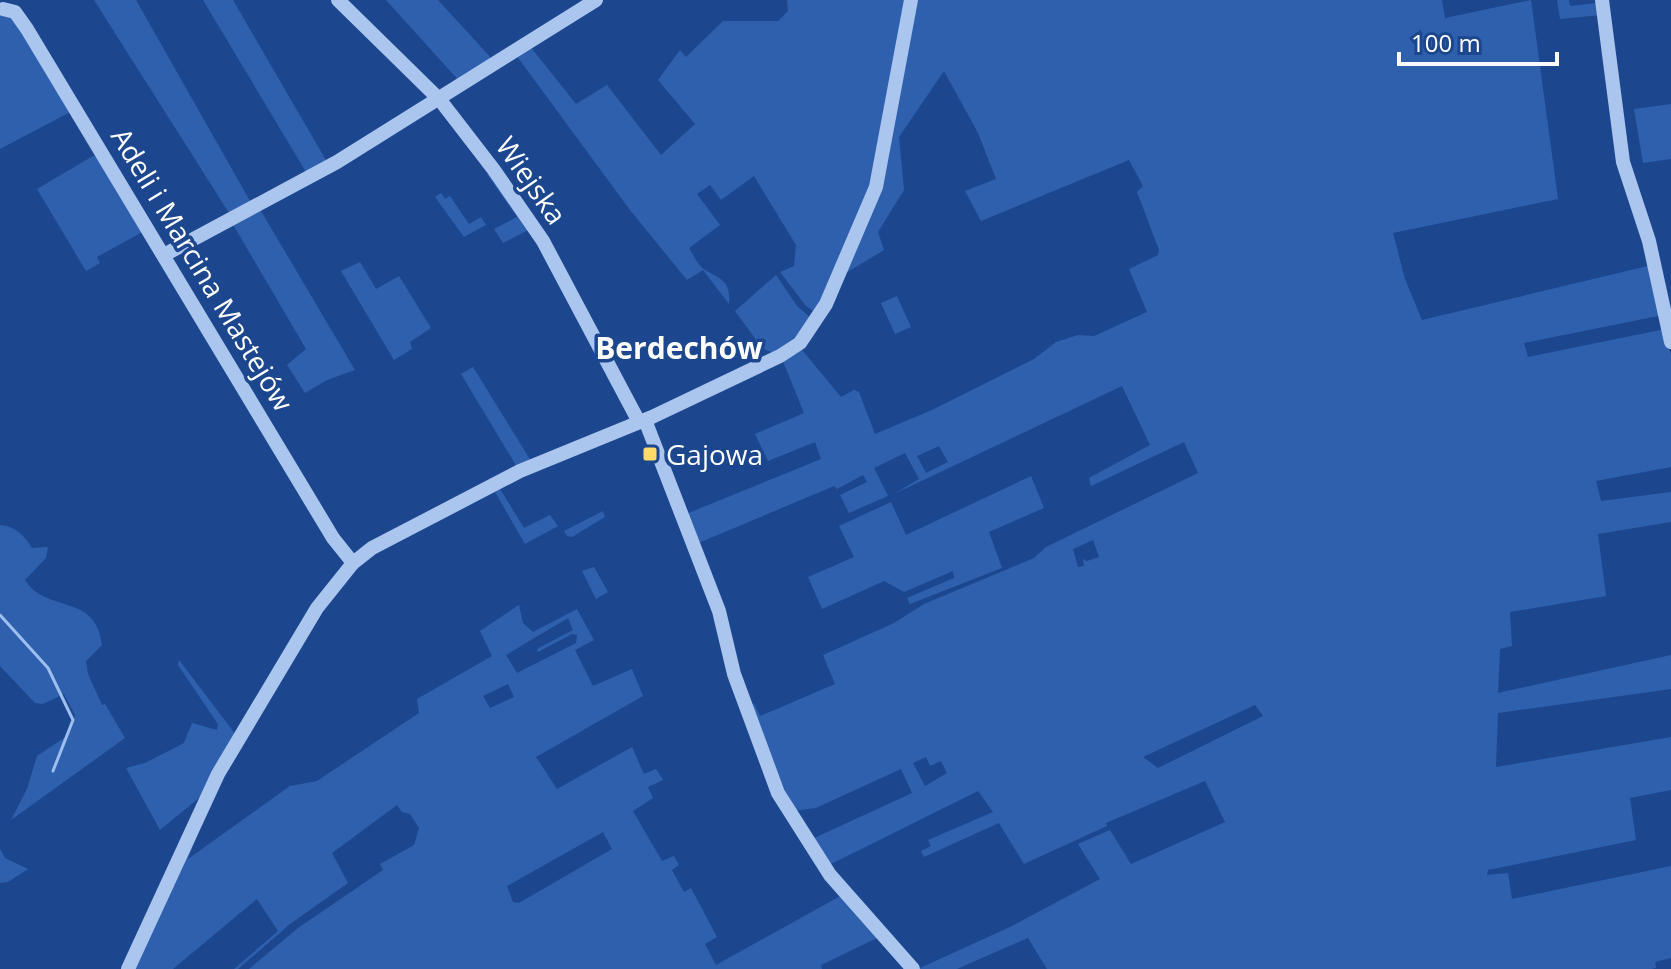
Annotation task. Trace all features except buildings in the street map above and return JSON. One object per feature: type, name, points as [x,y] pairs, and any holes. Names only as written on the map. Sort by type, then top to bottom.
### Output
[{"type":"street","name":"Wiejska","points":[[338,0],[440,100],[534,227],[642,421],[717,608],[734,674],[778,793],[830,875],[913,969]]},
{"type":"street","points":[[164,255],[314,175],[440,100],[596,0]]},
{"type":"street","points":[[128,969],[207,795],[317,608],[353,563],[372,548],[520,471],[642,421],[786,353],[800,343],[815,323],[865,217],[880,173],[911,0]]},
{"type":"street","points":[[1602,0],[1623,162],[1649,241],[1671,342]]},
{"type":"street","name":"Adeli i Marcina Mastejów","points":[[3,9],[21,18],[333,538],[353,563]]},
{"type":"shaded area","points":[[94,0],[136,0],[250,201],[231,216]]},
{"type":"shaded area","points":[[203,0],[233,0],[327,162],[306,172]]},
{"type":"shaded area","points":[[386,0],[438,0],[493,60],[461,83]]},
{"type":"shaded area","points":[[787,0],[905,0],[869,193],[815,312],[806,306],[780,272],[794,266],[796,245],[754,176],[721,200],[710,185],[697,194],[720,225],[689,248],[702,268],[727,286],[729,304],[703,270],[687,280],[630,210],[516,55],[529,45],[576,104],[607,85],[661,155],[695,124],[658,80],[680,50],[686,57],[723,21],[778,21],[788,11]]},
{"type":"shaded area","points":[[916,0],[1442,0],[1445,18],[1531,0],[1558,199],[1393,233],[1405,279],[1422,320],[1652,265],[1663,315],[1524,343],[1528,357],[1665,329],[1671,356],[1671,467],[1596,481],[1601,501],[1671,492],[1671,522],[1598,534],[1606,596],[1510,612],[1512,646],[1500,649],[1498,693],[1671,655],[1671,689],[1498,713],[1496,767],[1671,737],[1671,790],[1630,798],[1636,840],[1488,870],[1487,875],[1508,873],[1512,899],[1671,866],[1671,958],[1655,962],[1656,968],[1651,969],[1047,969],[1028,938],[957,969],[918,969],[1012,926],[1100,879],[1078,844],[1110,830],[1131,864],[1225,822],[1205,781],[1106,823],[1107,826],[1024,864],[999,823],[924,857],[921,851],[931,846],[928,840],[993,812],[978,791],[829,865],[812,839],[912,793],[901,769],[816,808],[793,811],[752,707],[754,703],[760,716],[835,684],[823,655],[894,623],[924,604],[1034,558],[1046,547],[1198,473],[1184,442],[1091,486],[1089,478],[1150,445],[1122,386],[894,494],[919,479],[905,453],[874,468],[888,496],[849,513],[840,495],[867,482],[863,475],[837,489],[834,486],[701,542],[697,540],[686,514],[821,459],[815,442],[768,461],[755,434],[804,413],[782,359],[802,350],[841,397],[854,390],[859,392],[875,434],[932,410],[1034,359],[1056,342],[1078,335],[1094,336],[1147,312],[1129,269],[1158,255],[1159,250],[1137,192],[1143,186],[1129,160],[981,221],[965,191],[996,179],[978,133],[944,71],[899,137],[904,190],[878,232],[884,250],[846,273],[871,215]],"holes":[[[939,446],[948,462],[926,473],[917,456]],[[1093,540],[1099,557],[1087,561],[1083,559],[1084,566],[1078,567],[1073,549]],[[1255,705],[1263,716],[1158,768],[1143,757]],[[926,757],[930,766],[941,761],[947,773],[925,786],[913,763]]]},
{"type":"shaded area","points":[[1557,0],[1569,0],[1570,6],[1596,3],[1601,15],[1560,19]]},
{"type":"shaded area","points":[[0,14],[13,16],[74,110],[0,149]]},
{"type":"shaded area","points":[[1671,104],[1671,159],[1643,163],[1634,109]]},
{"type":"shaded area","points":[[93,156],[99,156],[146,230],[97,257],[100,263],[86,271],[37,189]]},
{"type":"shaded area","points":[[492,171],[532,228],[503,243],[494,229],[517,217],[487,174]]},
{"type":"shaded area","points":[[441,193],[445,199],[450,196],[469,224],[481,217],[486,225],[464,237],[435,197]]},
{"type":"shaded area","points":[[258,206],[355,370],[327,380],[305,393],[287,365],[306,349],[231,221]]},
{"type":"shaded area","points":[[360,262],[376,289],[399,276],[431,328],[410,342],[412,349],[394,360],[341,271]]},
{"type":"shaded area","points":[[776,275],[797,306],[812,319],[802,333],[773,353],[762,348],[735,311]]},
{"type":"shaded area","points":[[897,296],[911,327],[895,334],[881,303]]},
{"type":"shaded area","points":[[473,367],[531,461],[517,467],[461,374]]},
{"type":"shaded area","points":[[1031,476],[1044,508],[989,532],[1002,568],[910,604],[907,598],[954,578],[953,571],[904,592],[884,581],[822,609],[808,577],[854,557],[839,526],[891,502],[906,535]]},
{"type":"shaded area","points":[[500,489],[524,528],[550,515],[558,526],[525,544],[495,492]]},
{"type":"shaded area","points":[[603,511],[605,517],[572,537],[564,531]]},
{"type":"shaded area","points":[[0,525],[19,532],[32,548],[48,547],[46,558],[25,580],[34,590],[81,610],[98,628],[102,645],[86,661],[88,674],[102,705],[105,704],[125,738],[11,820],[27,789],[37,756],[67,736],[75,715],[64,694],[43,704],[35,703],[0,666]]},
{"type":"shaded area","points":[[594,567],[608,592],[596,599],[582,571]]},
{"type":"shaded area","points":[[519,605],[523,623],[533,632],[577,609],[594,640],[575,650],[593,686],[632,669],[643,696],[536,757],[557,789],[632,747],[644,774],[656,769],[663,780],[648,787],[653,798],[633,811],[662,861],[674,856],[679,865],[672,870],[684,892],[691,888],[717,937],[705,944],[716,965],[842,895],[877,938],[821,965],[822,969],[249,969],[298,928],[383,870],[380,864],[414,845],[419,828],[410,814],[402,812],[397,805],[332,853],[348,883],[290,924],[238,969],[234,969],[278,931],[257,899],[173,969],[133,969],[204,817],[188,859],[290,786],[317,781],[419,713],[417,699],[492,656],[480,631]],"holes":[[[568,618],[573,630],[537,649],[538,652],[572,634],[577,635],[576,643],[517,673],[506,655]],[[508,684],[514,697],[490,708],[483,696]],[[603,832],[612,849],[519,903],[513,902],[507,886]]]},
{"type":"shaded area","points":[[179,660],[236,735],[199,798],[160,830],[126,768],[145,763],[184,743],[192,723],[217,730],[218,724],[178,665]]},
{"type":"shaded area","points":[[0,849],[5,858],[28,869],[8,882],[0,883]]},
{"type":"waterway","points":[[0,615],[48,668],[73,720],[53,771]]},
{"type":"place","name":"Gajowa","points":[[650,454]]},
{"type":"district","name":"Berdechów","points":[[679,347]]}]
